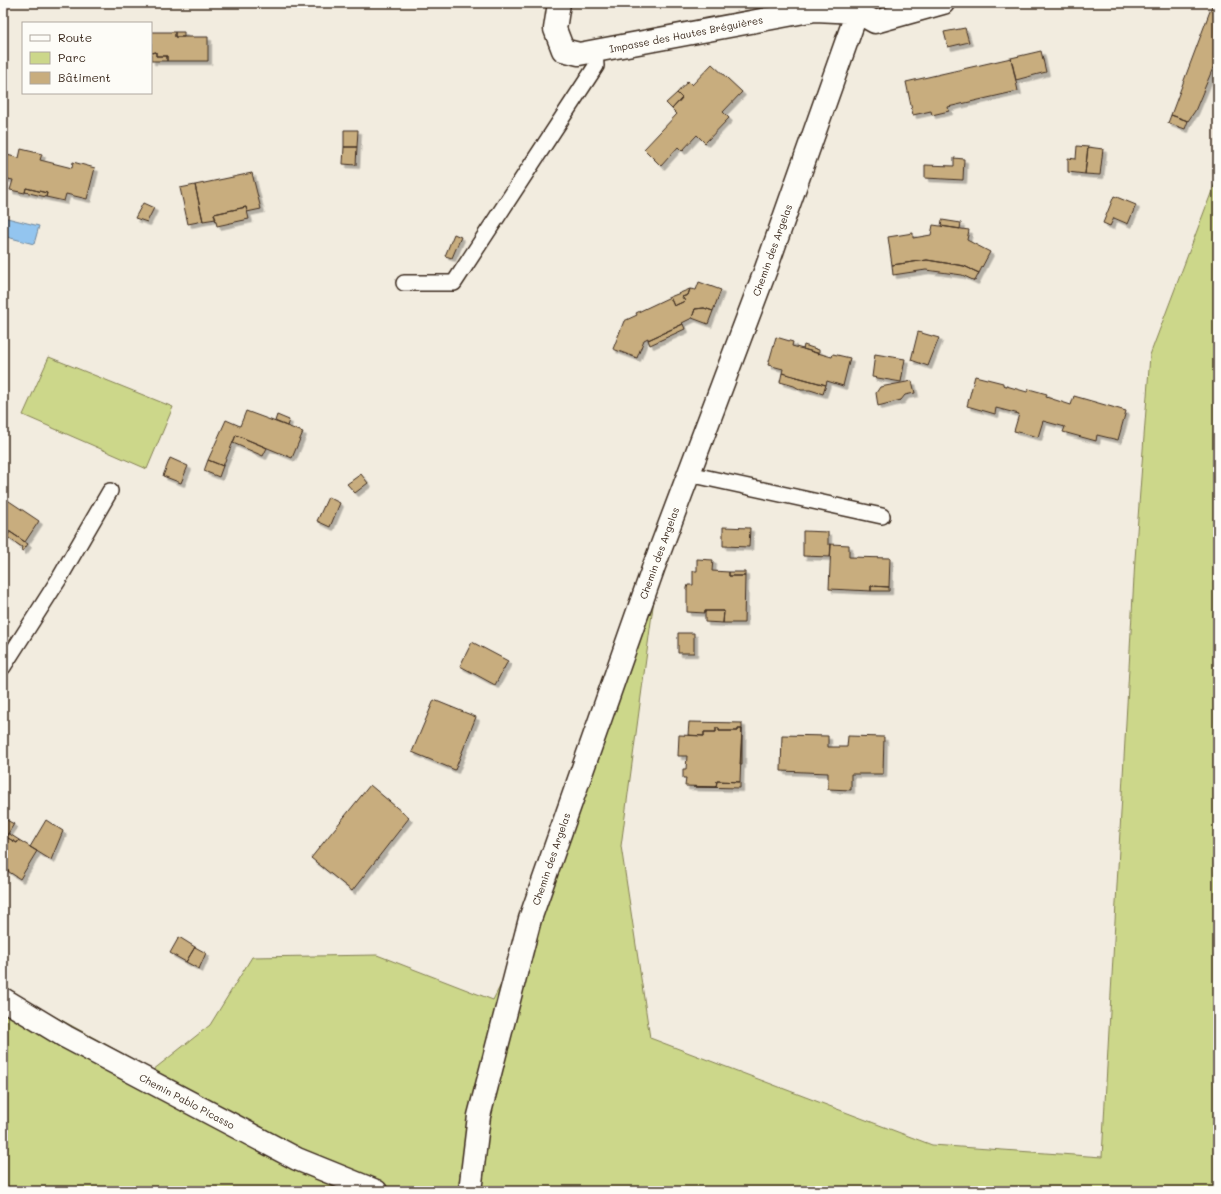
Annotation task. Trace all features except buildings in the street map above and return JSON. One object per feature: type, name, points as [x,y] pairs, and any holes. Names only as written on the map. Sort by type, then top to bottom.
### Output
[{"type":"street","name":"Impasse des Hautes Bréguières","points":[[559,3],[555,29],[563,50],[579,54],[815,10],[857,12]]},
{"type":"street","points":[[857,12],[875,22],[943,3]]},
{"type":"street","name":"Chemin des Argelas","points":[[470,1191],[479,1116],[530,920],[654,566],[766,269],[857,12]]},
{"type":"street","name":"Chemin Pablo Picasso","points":[[3,999],[66,1037],[297,1159],[376,1191]]},
{"type":"lane","points":[[404,283],[454,283],[596,66],[595,51]]},
{"type":"lane","points":[[689,474],[882,516]]},
{"type":"lane","points":[[3,667],[59,579],[110,491]]},
{"type":"green space","points":[[1218,175],[1218,1191],[3,1191],[3,997],[6,990],[153,1070],[210,1025],[252,957],[377,955],[493,1000],[534,920],[664,524],[621,846],[650,1038],[932,1145],[1102,1157],[1135,559],[1150,355]]},
{"type":"green space","points":[[49,357],[173,407],[147,469],[23,415]]},
{"type":"water","points":[[3,217],[39,226],[34,244],[3,236]]}]
